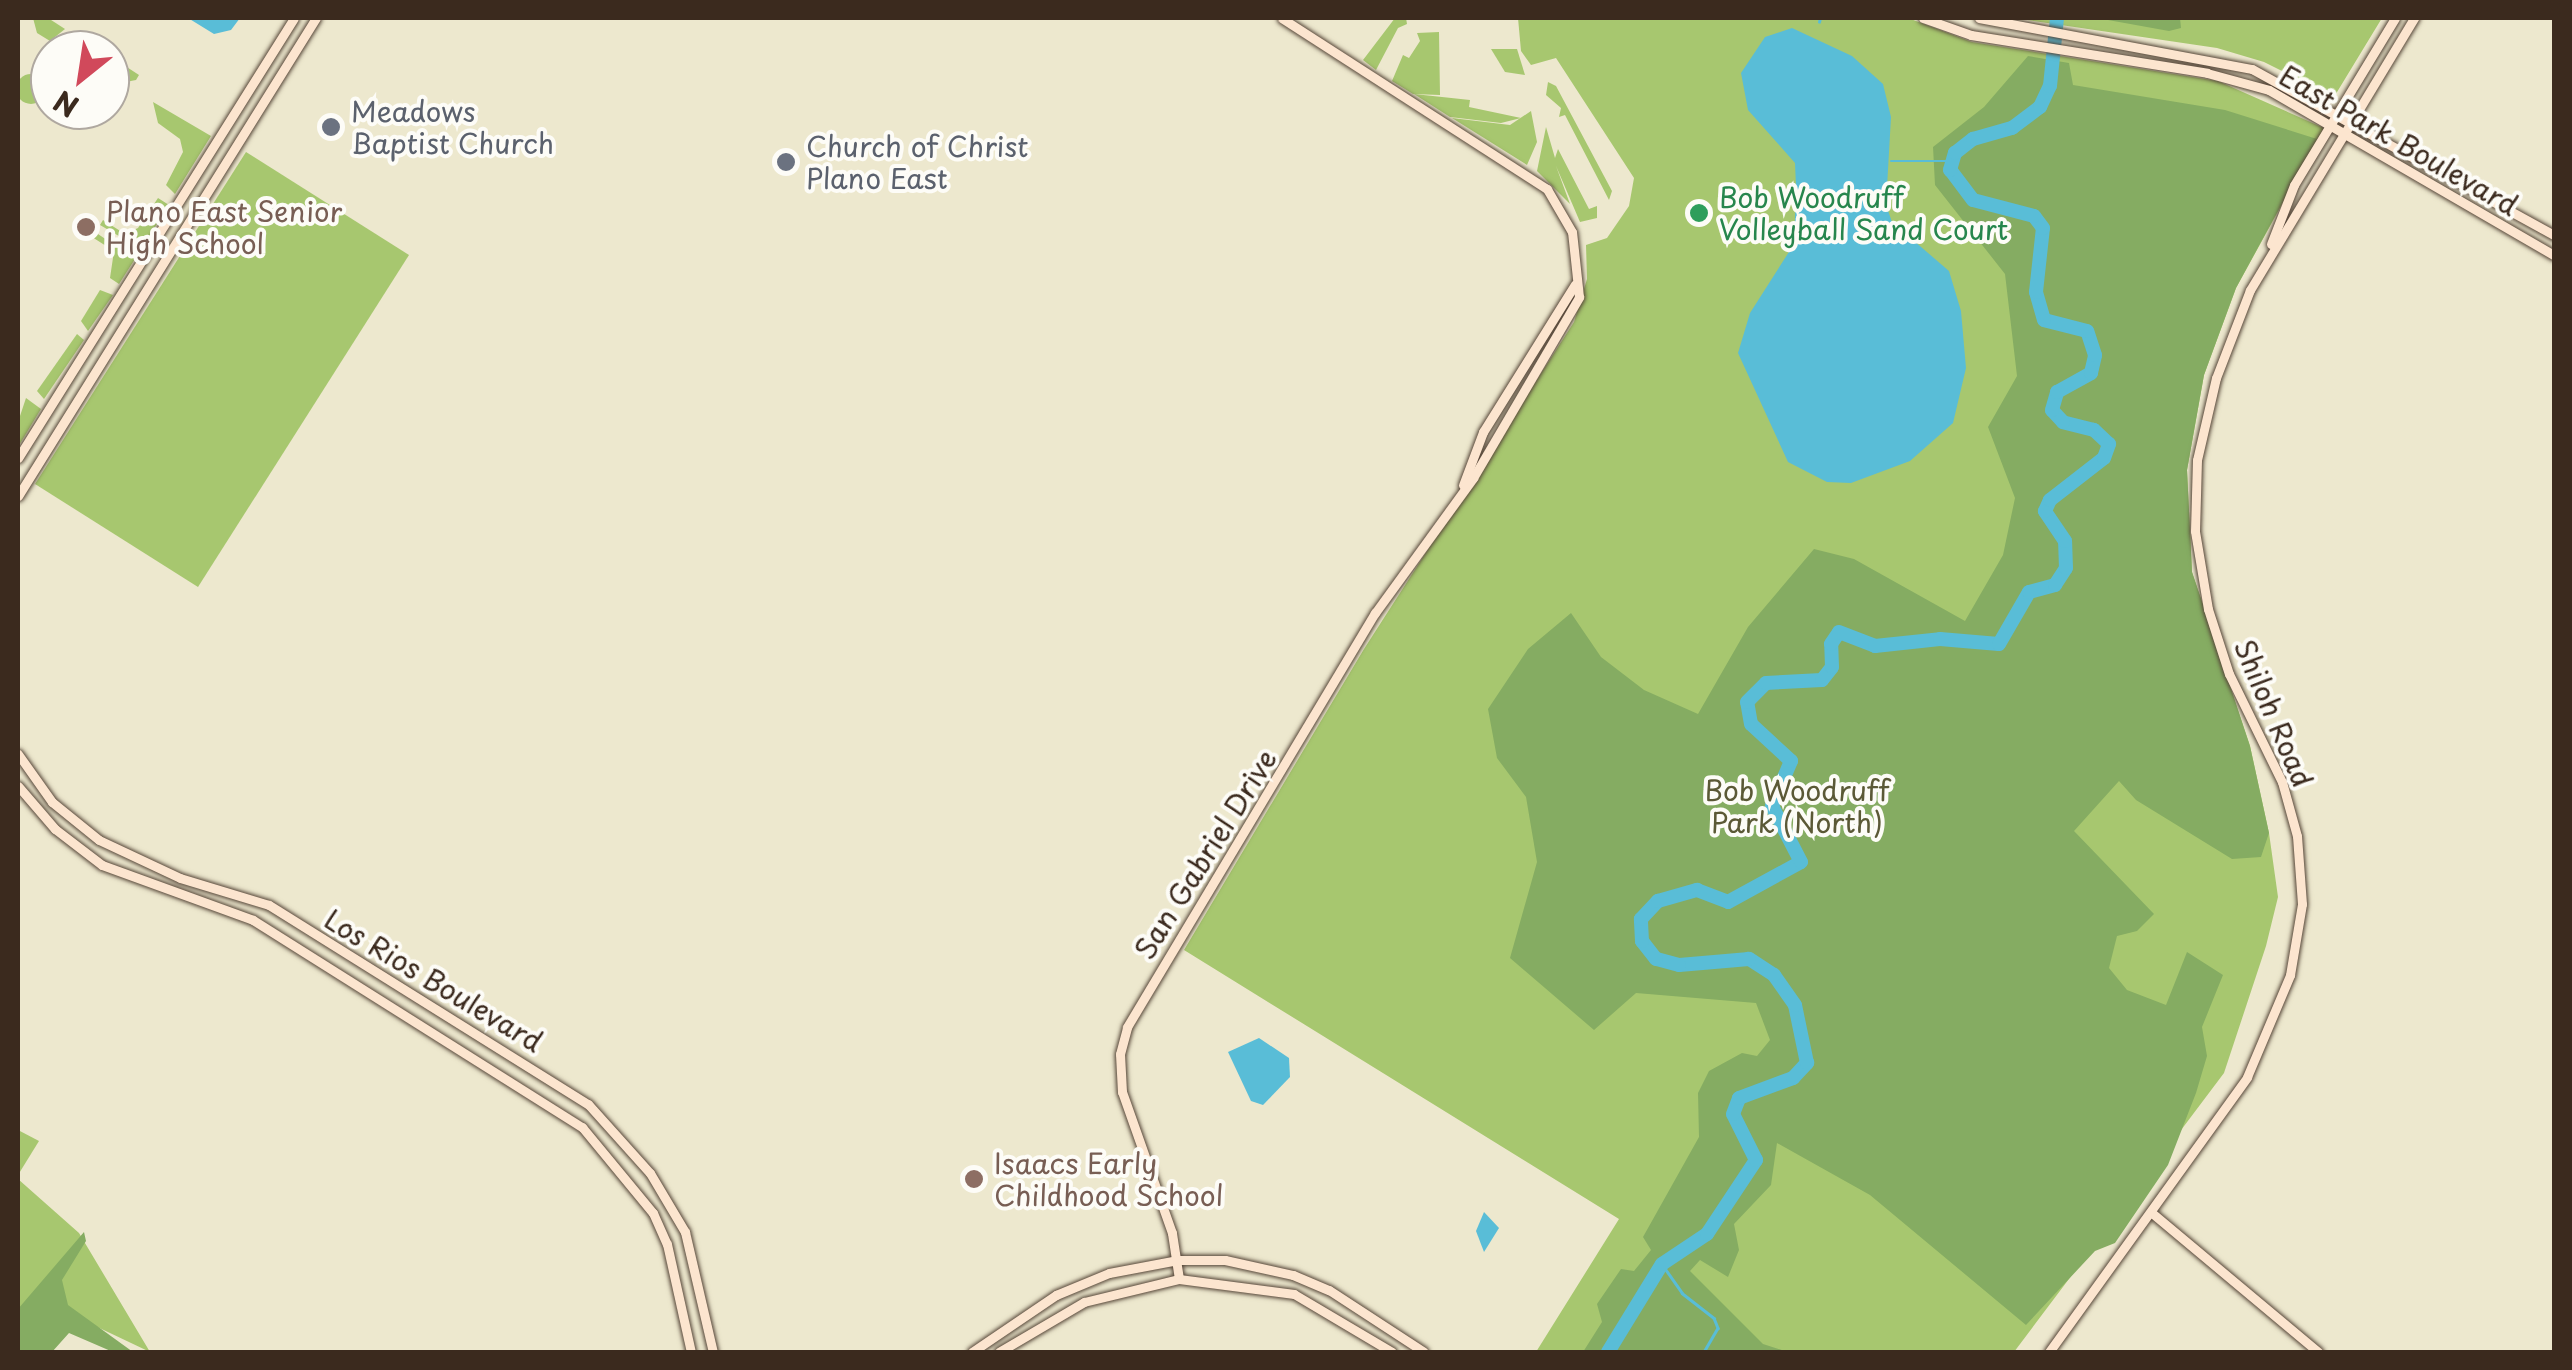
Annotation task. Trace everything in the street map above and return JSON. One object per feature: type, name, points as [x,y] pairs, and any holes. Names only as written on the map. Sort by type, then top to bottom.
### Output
[{"type":"main road","points":[[18,458],[294,18]]},
{"type":"main road","points":[[18,496],[314,18]]},
{"type":"main road","name":"San Gabriel Drive","points":[[1180,1278],[1178,1260],[1122,1092],[1120,1054],[1127,1027],[1375,613],[1462,485],[1483,432],[1576,284],[1572,232],[1546,189],[1282,18]]},
{"type":"main road","name":"East Park Boulevard","points":[[1923,18],[2020,44],[2240,81],[2331,124],[2554,255]]},
{"type":"main road","name":"East Park Boulevard","points":[[1979,18],[2226,61],[2338,111],[2554,235]]},
{"type":"main road","name":"Shiloh Road","points":[[2049,1352],[2257,1062],[2299,931],[2301,860],[2292,814],[2229,674],[2208,609],[2195,531],[2208,405],[2294,185],[2394,18]]},
{"type":"main road","name":"Shiloh Road","points":[[2261,270],[2414,18]]},
{"type":"main road","name":"Los Rios Boulevard","points":[[18,754],[52,802],[94,837],[165,872],[269,905],[588,1104],[650,1173],[685,1232],[713,1352]]},
{"type":"main road","name":"Los Rios Boulevard","points":[[18,786],[55,829],[102,864],[252,920],[582,1127],[653,1213],[667,1244],[691,1352]]},
{"type":"main road","points":[[2152,1213],[2318,1352]]},
{"type":"main road","points":[[972,1352],[1056,1295],[1128,1268],[1178,1260],[1276,1271],[1357,1307],[1424,1352]]},
{"type":"main road","points":[[1272,1289],[1276,1271]]},
{"type":"main road","points":[[999,1352],[1084,1302],[1180,1278],[1272,1289],[1348,1323],[1392,1352]]},
{"type":"main road","points":[[1348,1323],[1357,1307]]},
{"type":"green space","points":[[33,18],[48,18],[65,29],[64,30],[36,30]]},
{"type":"green space","points":[[1395,18],[1406,18],[1407,24],[1398,28],[1376,70],[1363,60]]},
{"type":"green space","name":"Bob Woodruff Park (North)","points":[[1518,18],[1908,18],[1972,42],[2218,81],[2324,128],[2236,288],[2204,375],[2187,470],[2192,572],[2250,746],[2269,833],[2278,897],[2266,946],[2224,1073],[2014,1352],[1536,1352],[1619,1219],[1184,950],[1364,649],[1574,322],[1587,279],[1586,245],[1607,238],[1629,206],[1634,178],[1556,58],[1531,65],[1521,51]]},
{"type":"green space","points":[[2014,18],[2382,18],[2334,97],[2264,62],[2217,48]]},
{"type":"green space","points":[[2097,18],[2180,18],[2181,28],[2169,31]]},
{"type":"green space","points":[[1439,32],[1440,95],[1413,94],[1392,81],[1403,55],[1409,58],[1420,41],[1417,33]]},
{"type":"green space","points":[[1491,49],[1517,49],[1525,75],[1505,72]]},
{"type":"green space","points":[[2028,56],[2069,63],[2073,85],[2225,110],[2317,139],[2236,288],[2204,375],[2187,470],[2192,572],[2250,746],[2269,833],[2261,857],[2232,859],[2136,800],[2119,781],[2074,831],[2154,914],[2137,931],[2117,936],[2109,968],[2127,990],[2166,1005],[2187,952],[2223,975],[2202,1027],[2207,1056],[2196,1093],[2168,1165],[2115,1243],[2095,1251],[2026,1325],[1870,1195],[1777,1143],[1771,1185],[1734,1224],[1739,1250],[1728,1277],[1700,1260],[1690,1271],[1763,1344],[1788,1352],[1583,1352],[1602,1322],[1597,1304],[1621,1269],[1634,1271],[1651,1250],[1643,1237],[1699,1137],[1698,1093],[1709,1071],[1742,1053],[1757,1056],[1770,1040],[1756,1003],[1636,993],[1594,1030],[1510,958],[1537,862],[1526,797],[1497,758],[1488,709],[1528,649],[1571,613],[1601,657],[1644,690],[1698,714],[1748,627],[1814,549],[1854,559],[1965,621],[2003,555],[2015,498],[1988,427],[2017,376],[2005,274],[1935,185],[1933,147],[1984,107]]},
{"type":"green space","points":[[130,69],[139,75],[130,81]]},
{"type":"green space","points":[[30,74],[30,104],[17,95],[17,83]]},
{"type":"green space","points":[[1548,82],[1556,86],[1612,191],[1609,200],[1565,115],[1559,117],[1561,108],[1546,95]]},
{"type":"green space","points":[[1414,94],[1470,100],[1469,107],[1521,118],[1501,123],[1450,117]]},
{"type":"green space","points":[[153,102],[211,136],[175,194],[166,185],[183,152],[180,139],[158,123]]},
{"type":"green space","points":[[1531,111],[1537,142],[1527,165],[1452,118],[1510,125]]},
{"type":"green space","points":[[1546,127],[1555,158],[1558,149],[1589,209],[1597,206],[1597,218],[1580,222],[1556,166],[1570,204],[1537,171]]},
{"type":"green space","points":[[246,152],[409,255],[198,587],[35,484]]},
{"type":"green space","points":[[158,198],[169,205],[141,249],[100,225],[103,220],[125,234],[138,228]]},
{"type":"green space","points":[[95,232],[135,259],[119,284],[110,278],[114,251],[92,237]]},
{"type":"green space","points":[[100,290],[113,295],[88,331],[81,321]]},
{"type":"green space","points":[[77,334],[84,340],[44,399],[37,391]]},
{"type":"green space","points":[[26,398],[41,409],[18,447],[18,422]]},
{"type":"green space","points":[[18,1130],[39,1141],[18,1175]]},
{"type":"green space","points":[[18,1179],[79,1233],[150,1352],[32,1296],[18,1352]]},
{"type":"green space","points":[[84,1232],[86,1241],[62,1280],[68,1305],[133,1352],[113,1352],[69,1333],[52,1352],[18,1352],[18,1309]]},
{"type":"water","points":[[188,18],[240,18],[231,30],[214,34]]},
{"type":"water","points":[[1792,28],[1852,56],[1883,84],[1891,117],[1886,205],[1892,222],[1949,271],[1961,311],[1966,368],[1953,423],[1910,461],[1851,483],[1827,482],[1788,462],[1738,353],[1750,313],[1794,244],[1796,187],[1795,163],[1748,110],[1741,73],[1765,37]]},
{"type":"water","points":[[1259,1038],[1289,1058],[1290,1077],[1263,1105],[1251,1101],[1228,1052]]},
{"type":"water","points":[[1484,1212],[1499,1228],[1484,1252],[1476,1231]]},
{"type":"waterway","points":[[1819,22],[1820,18]]},
{"type":"waterway","points":[[1608,1352],[1662,1264],[1707,1234],[1756,1160],[1733,1114],[1739,1098],[1793,1078],[1807,1063],[1795,1005],[1774,975],[1749,959],[1679,965],[1656,959],[1642,941],[1641,919],[1658,901],[1697,890],[1728,902],[1801,862],[1772,806],[1791,761],[1751,724],[1747,702],[1766,683],[1822,680],[1832,667],[1831,644],[1839,632],[1875,646],[1940,639],[1999,644],[2029,592],[2055,585],[2066,568],[2065,541],[2045,511],[2050,500],[2104,458],[2109,444],[2094,430],[2063,422],[2052,410],[2057,392],[2091,373],[2095,355],[2087,331],[2044,320],[2036,292],[2043,228],[2034,216],[1973,200],[1950,170],[1955,153],[1973,139],[2012,128],[2040,107],[2050,86],[2057,18]]},
{"type":"waterway","points":[[1891,161],[1952,161]]},
{"type":"waterway","points":[[1662,1264],[1682,1293],[1714,1318],[1718,1328],[1704,1352]]},
{"type":"place","name":"Meadows Baptist Church","points":[[331,127]]},
{"type":"place","name":"Church of Christ Plano East","points":[[786,162]]},
{"type":"place","name":"Bob Woodruff Volleyball Sand Court","points":[[1699,213]]},
{"type":"place","name":"Plano East Senior High School","points":[[86,227]]},
{"type":"place","name":"Isaacs Early Childhood School","points":[[974,1179]]}]
